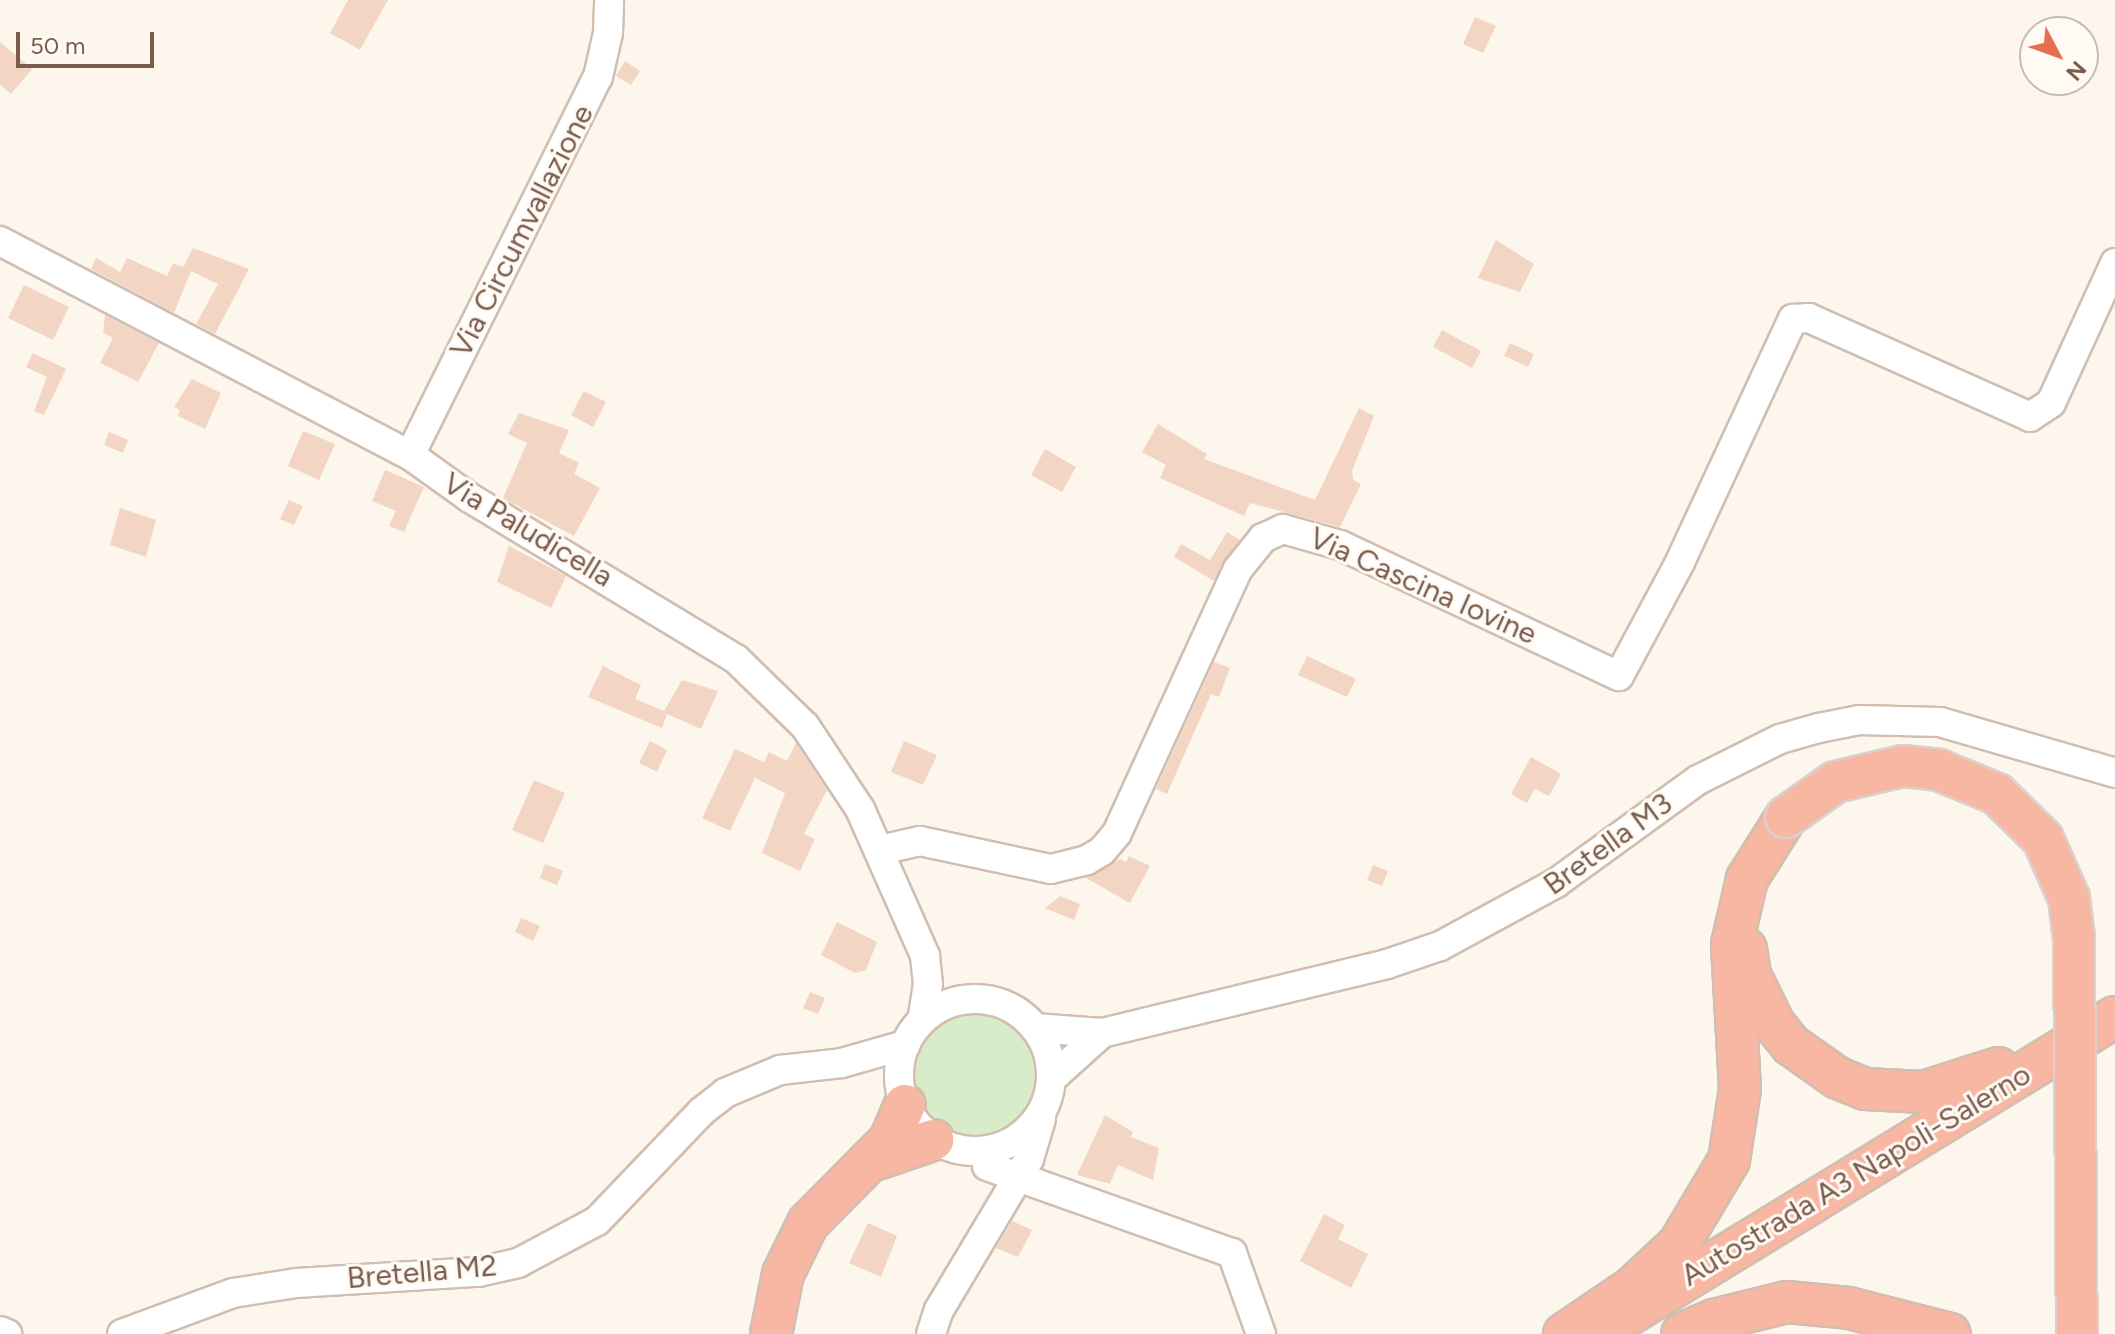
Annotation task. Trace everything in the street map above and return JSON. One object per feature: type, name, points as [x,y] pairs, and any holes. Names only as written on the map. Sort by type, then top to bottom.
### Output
[{"type":"highway","points":[[1564,1334],[1632,1288],[1679,1244],[1729,1160],[1740,1089],[1732,944],[1747,879],[1786,817],[1835,782],[1869,771],[1903,766],[1939,770],[1997,794],[2022,814],[2049,848],[2069,898],[2074,936],[2077,1334]]},
{"type":"highway","points":[[1741,910],[1750,975],[1774,1024],[1813,1064],[1865,1089],[1923,1092],[1958,1085],[1996,1069],[2115,999]]},
{"type":"highway","name":"Autostrada A3 Napoli-Salerno","points":[[1597,1334],[2115,1017]]},
{"type":"highway","name":"Autostrada A3 Napoli-Salerno","points":[[1643,1334],[2115,1045]]},
{"type":"highway","points":[[771,1334],[783,1274],[808,1223],[890,1140],[902,1098]]},
{"type":"highway","points":[[868,1162],[962,1152]]},
{"type":"highway","points":[[1682,1334],[1714,1320],[1787,1302],[1849,1308],[1950,1334]]},
{"type":"street","name":"Via Circumvallazione","points":[[410,455],[598,77],[608,33],[609,0]]},
{"type":"street","name":"Via Paludicella","points":[[0,241],[410,455],[470,498],[736,659],[824,751],[880,850],[925,956],[928,984],[922,1020]]},
{"type":"street","name":"Via Cascina Iovine","points":[[880,850],[920,841],[1051,869],[1087,860],[1102,851],[1117,833],[1238,569],[1263,538],[1283,529],[1340,545],[1619,676],[1680,562],[1793,319],[1809,318],[2030,417],[2051,403],[2115,263]]},
{"type":"street","name":"Bretella M3","points":[[1035,1028],[1102,1033],[1387,964],[1440,946],[1556,883],[1698,780],[1742,755],[1819,728],[1859,720],[1940,722],[2115,773]]},
{"type":"street","name":"Via Paludicella","points":[[925,956],[971,1000]]},
{"type":"street","points":[[902,1098],[905,1045],[922,1020],[948,1004],[971,1000],[1007,1006],[1035,1028],[1047,1052],[1052,1078],[1039,1125],[1017,1179],[985,1231],[931,1334]]},
{"type":"street","name":"Bretella M3","points":[[1052,1078],[1102,1033]]},
{"type":"street","name":"Bretella M2","points":[[128,1333],[233,1293],[296,1283],[478,1272],[541,1254],[611,1209],[680,1133],[725,1093],[780,1070],[842,1063],[905,1045]]},
{"type":"street","points":[[842,1063],[902,1098],[962,1152],[994,1190],[985,1231]]},
{"type":"street","points":[[962,1152],[1002,1147],[1039,1125]]},
{"type":"street","points":[[1039,1125],[1040,1172],[1056,1187]]},
{"type":"street","points":[[962,1152],[1017,1179],[1056,1187],[1232,1253],[1261,1334]]},
{"type":"street","points":[[0,1331],[7,1334]]},
{"type":"green space","points":[[975,1013],[999,1018],[1020,1031],[1033,1052],[1038,1076],[1033,1100],[1020,1121],[999,1134],[975,1139],[951,1134],[930,1121],[917,1100],[912,1076],[917,1052],[930,1031],[951,1018]]},
{"type":"building","points":[[348,0],[388,0],[360,50],[330,33]]},
{"type":"building","points":[[1475,17],[1496,26],[1483,53],[1463,44]]},
{"type":"building","points":[[0,42],[32,69],[11,94],[0,85]]},
{"type":"building","points":[[625,61],[640,71],[631,85],[616,76]]},
{"type":"building","points":[[1496,240],[1534,264],[1520,292],[1478,278]]},
{"type":"building","points":[[193,248],[249,269],[215,334],[196,324],[218,284],[191,271],[174,313],[91,269],[96,258],[120,272],[127,258],[167,276],[173,263],[183,267]]},
{"type":"building","points":[[24,285],[69,307],[53,340],[8,318]]},
{"type":"building","points":[[105,315],[159,343],[138,382],[100,363],[113,338],[103,333]]},
{"type":"building","points":[[1442,330],[1481,351],[1472,368],[1433,347]]},
{"type":"building","points":[[1510,343],[1534,354],[1528,367],[1504,356]]},
{"type":"building","points":[[33,353],[66,369],[44,415],[34,411],[47,377],[26,367]]},
{"type":"building","points":[[192,379],[221,393],[205,429],[178,416],[180,410],[174,407]]},
{"type":"building","points":[[584,391],[606,402],[593,427],[571,415]]},
{"type":"building","points":[[1359,408],[1374,416],[1352,471],[1353,480],[1361,484],[1340,527],[1250,503],[1244,516],[1160,478],[1166,465],[1142,452],[1158,424],[1207,454],[1204,459],[1315,500]]},
{"type":"building","points":[[519,413],[569,430],[559,453],[579,463],[574,474],[600,488],[574,536],[503,498],[527,443],[508,434]]},
{"type":"building","points":[[303,431],[335,444],[319,480],[288,466]]},
{"type":"building","points":[[109,432],[128,440],[123,453],[104,445]]},
{"type":"building","points":[[1045,449],[1076,467],[1062,492],[1031,475]]},
{"type":"building","points":[[385,470],[424,487],[404,532],[389,526],[396,511],[372,501]]},
{"type":"building","points":[[289,500],[303,506],[294,525],[280,519]]},
{"type":"building","points":[[120,508],[156,520],[146,557],[110,545]]},
{"type":"building","points":[[1227,532],[1240,540],[1214,581],[1174,557],[1181,544],[1210,560]]},
{"type":"building","points":[[509,546],[566,576],[551,608],[497,582]]},
{"type":"building","points":[[1307,656],[1356,679],[1347,697],[1298,675]]},
{"type":"building","points":[[1214,662],[1230,668],[1219,697],[1211,694],[1167,794],[1156,789]]},
{"type":"building","points":[[603,666],[641,685],[635,699],[664,711],[682,680],[718,691],[701,729],[667,714],[662,728],[588,697]]},
{"type":"building","points":[[650,741],[667,750],[657,772],[639,763]]},
{"type":"building","points":[[904,741],[937,755],[923,785],[891,772]]},
{"type":"building","points":[[796,743],[827,790],[804,834],[815,839],[800,871],[762,853],[785,793],[755,778],[730,831],[702,818],[735,749],[764,762],[769,752],[787,761]]},
{"type":"building","points":[[1531,757],[1561,774],[1549,796],[1535,789],[1527,803],[1511,794]]},
{"type":"building","points":[[534,780],[565,793],[543,843],[512,830]]},
{"type":"building","points":[[1129,856],[1150,866],[1130,903],[1086,878],[1120,859],[1126,862]]},
{"type":"building","points":[[545,864],[563,871],[557,885],[540,878]]},
{"type":"building","points":[[1373,865],[1388,871],[1382,886],[1367,880]]},
{"type":"building","points":[[1060,896],[1080,904],[1074,920],[1045,908]]},
{"type":"building","points":[[521,918],[540,926],[533,941],[515,932]]},
{"type":"building","points":[[837,922],[877,942],[866,970],[855,973],[821,955]]},
{"type":"building","points":[[810,992],[825,998],[818,1014],[803,1008]]},
{"type":"building","points":[[1105,1115],[1133,1132],[1131,1137],[1159,1148],[1153,1180],[1118,1165],[1110,1184],[1077,1175]]},
{"type":"building","points":[[1324,1214],[1345,1225],[1338,1239],[1368,1254],[1351,1288],[1300,1261]]},
{"type":"building","points":[[1012,1221],[1032,1230],[1018,1257],[996,1248]]},
{"type":"building","points":[[868,1223],[897,1236],[881,1277],[849,1263]]}]
